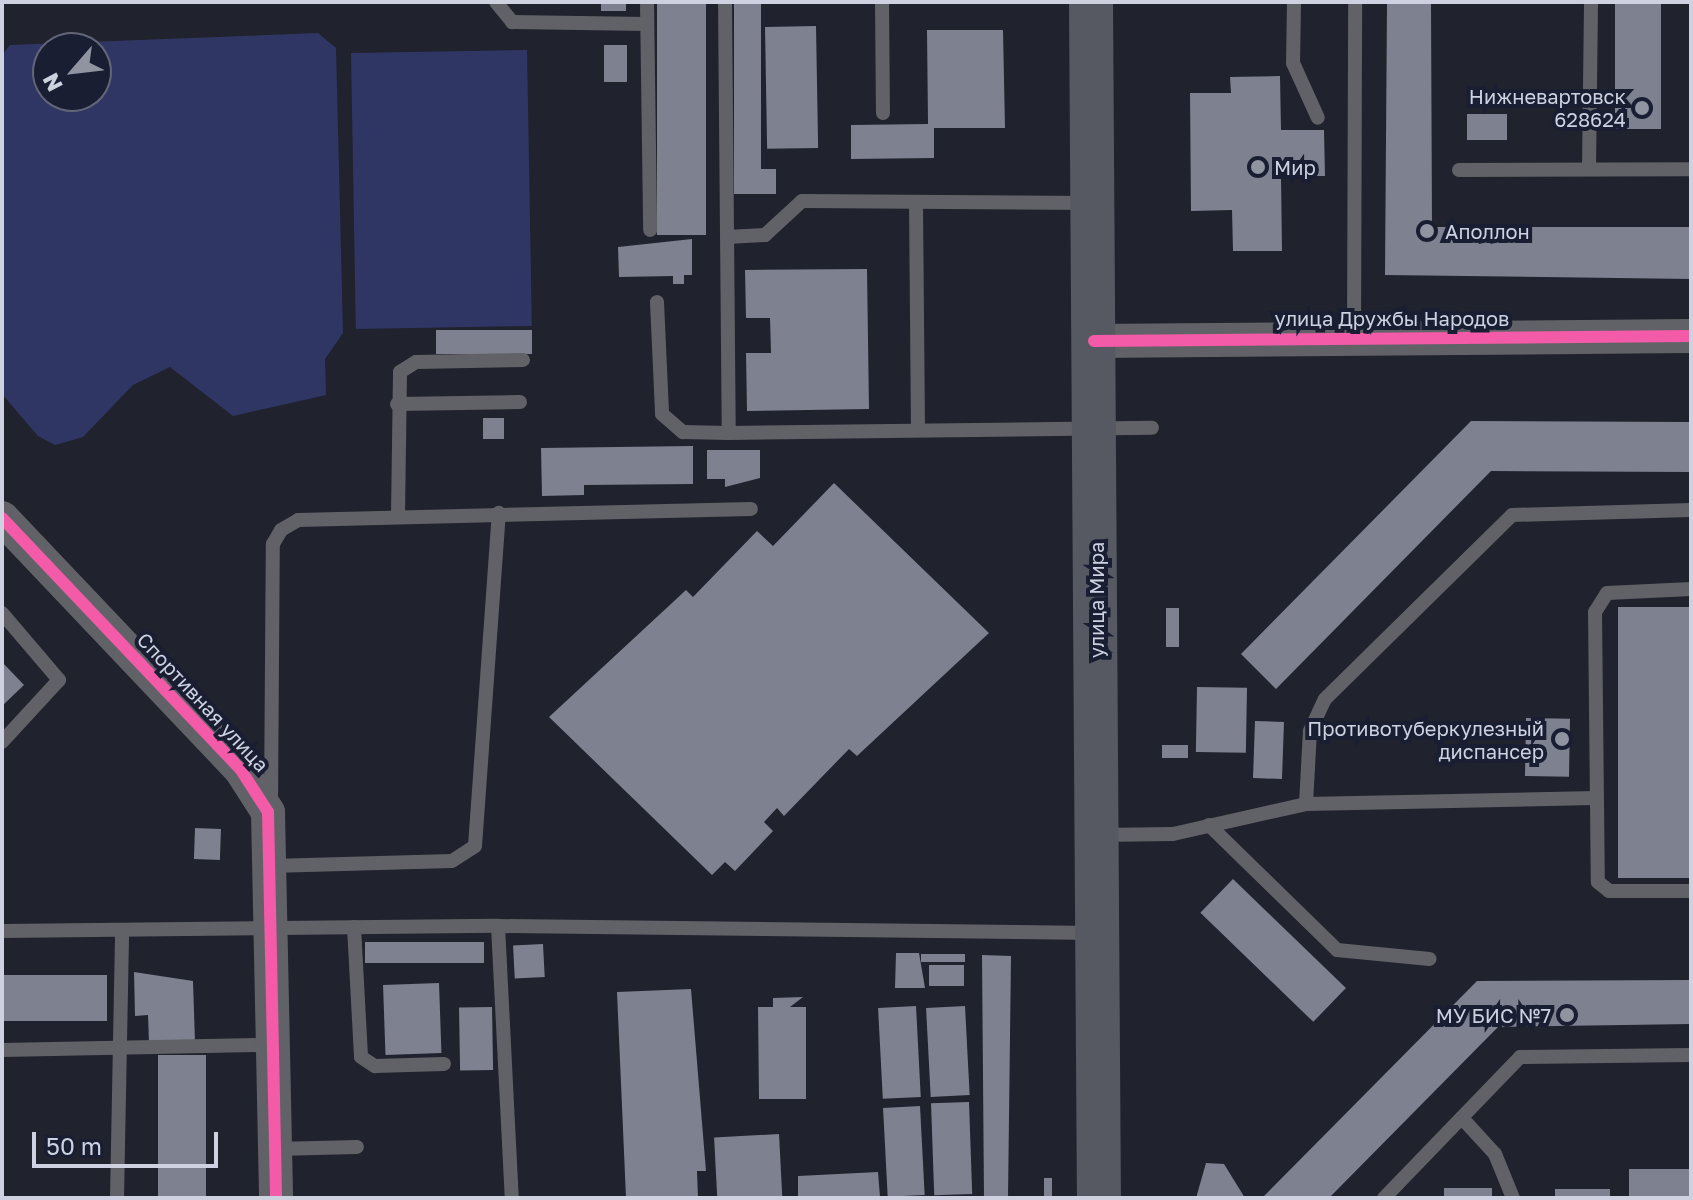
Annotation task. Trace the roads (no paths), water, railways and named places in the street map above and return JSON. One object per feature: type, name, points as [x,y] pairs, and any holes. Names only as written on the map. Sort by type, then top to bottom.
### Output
[{"type":"main road","name":"улица Мира","points":[[1091,2],[1099,1198]]},
{"type":"street","name":"улица Дружбы Народов","points":[[1094,341],[1691,336]]},
{"type":"street","name":"Спортивная улица","points":[[2,518],[241,770],[270,824],[276,1198]]},
{"type":"lane","points":[[496,2],[512,22],[647,24]]},
{"type":"lane","points":[[647,2],[650,230]]},
{"type":"lane","points":[[725,2],[729,433]]},
{"type":"lane","points":[[882,2],[883,113]]},
{"type":"lane","points":[[1294,2],[1293,63],[1318,118]]},
{"type":"lane","points":[[1354,337],[1355,2]]},
{"type":"lane","points":[[1589,168],[1591,2]]},
{"type":"lane","points":[[1459,170],[1691,169]]},
{"type":"lane","points":[[727,237],[765,235],[802,201],[1092,203]]},
{"type":"lane","points":[[916,202],[918,429]]},
{"type":"lane","points":[[657,302],[662,414],[683,432],[1152,428]]},
{"type":"lane","points":[[398,516],[397,404],[400,372],[416,362],[523,360]]},
{"type":"lane","points":[[397,404],[520,402]]},
{"type":"lane","points":[[270,824],[273,544],[298,520],[751,509]]},
{"type":"lane","points":[[1306,804],[1310,731],[1325,699],[1501,523],[1529,510],[1691,510]]},
{"type":"lane","points":[[271,866],[452,861],[475,846],[499,513]]},
{"type":"lane","points":[[1691,589],[1619,590],[1598,601],[1596,798],[1602,888],[1691,891]]},
{"type":"lane","points":[[2,613],[59,680],[2,742]]},
{"type":"lane","points":[[1097,835],[1209,825],[1306,804],[1596,798]]},
{"type":"lane","points":[[1209,825],[1337,950],[1430,959]]},
{"type":"lane","points":[[2,931],[498,926],[1098,933]]},
{"type":"lane","points":[[498,926],[512,1198]]},
{"type":"lane","points":[[354,927],[361,1057],[375,1066],[444,1064]]},
{"type":"lane","points":[[117,1198],[117,1050],[122,930]]},
{"type":"lane","points":[[2,1050],[274,1045]]},
{"type":"lane","points":[[1384,1198],[1520,1057],[1691,1055]]},
{"type":"lane","points":[[1462,1118],[1495,1154],[1513,1198]]},
{"type":"lane","points":[[276,1149],[357,1147]]},
{"type":"place","name":"Нижневартовск 628624","points":[[1642,108]]},
{"type":"place","name":"Мир","points":[[1258,167]]},
{"type":"place","name":"Аполлон","points":[[1427,231]]},
{"type":"place","name":"Противотуберкулезный диспансер","points":[[1562,739]]},
{"type":"place","name":"МУ БИС №7","points":[[1567,1015]]}]
